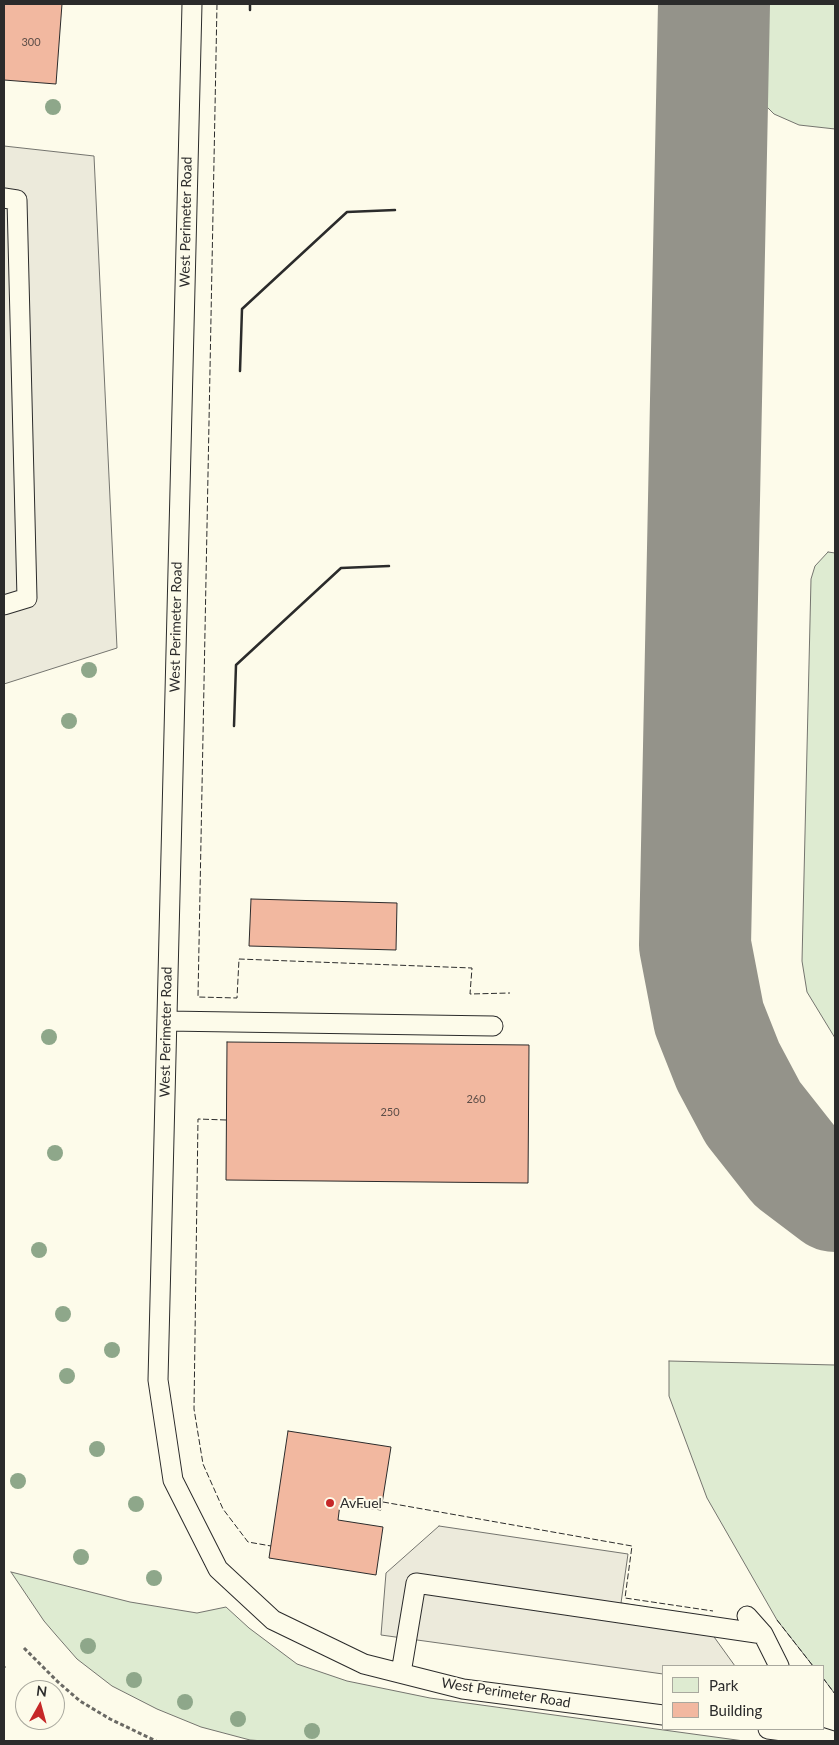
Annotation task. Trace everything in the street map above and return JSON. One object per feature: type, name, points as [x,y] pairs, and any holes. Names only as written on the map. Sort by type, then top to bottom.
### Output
[{"type":"lane","name":"West Perimeter Road","points":[[192,4],[158,1380],[173,1480],[218,1569],[273,1620],[364,1664],[463,1689],[662,1715]]},
{"type":"lane","points":[[4,198],[17,200],[27,598],[4,605]]},
{"type":"lane","points":[[166,1021],[493,1026]]},
{"type":"lane","points":[[401,1674],[416,1583],[763,1634]]},
{"type":"lane","points":[[748,1616],[763,1634],[778,1665]]},
{"type":"lane","points":[[783,1730],[812,1732],[833,1741]]},
{"type":"path","points":[[24,1648],[80,1701],[110,1719],[156,1741]]},
{"type":"green space","points":[[764,4],[835,4],[835,129],[799,125],[774,114],[762,102]]},
{"type":"green space","points":[[828,552],[835,553],[835,1038],[807,992],[802,961],[811,579],[815,566]]},
{"type":"green space","points":[[669,1361],[835,1365],[835,1694],[824,1679],[824,1665],[812,1665],[777,1620],[707,1498],[669,1396]]},
{"type":"green space","points":[[11,1572],[130,1602],[197,1613],[226,1607],[249,1628],[297,1664],[347,1681],[430,1698],[744,1741],[250,1740],[201,1727],[157,1709],[112,1686],[77,1659],[44,1621]]},
{"type":"shaded area","points":[[4,146],[94,156],[117,648],[4,684]]},
{"type":"shaded area","points":[[439,1526],[628,1554],[621,1603],[699,1616],[734,1665],[662,1665],[662,1674],[381,1635],[386,1573]]},
{"type":"building","points":[[4,4],[62,4],[56,84],[4,80]]},
{"type":"building","points":[[251,899],[397,903],[396,950],[249,946]]},
{"type":"building","points":[[227,1042],[529,1045],[528,1183],[226,1180]]},
{"type":"building","name":"AvFuel","points":[[288,1431],[391,1447],[381,1510],[340,1504],[338,1520],[383,1527],[376,1575],[269,1558]]},
{"type":"taxiway","points":[[714,4],[695,945],[709,1018],[728,1066],[753,1113],[794,1165],[835,1196]]},
{"type":"fence","points":[[217,4],[198,997],[237,998],[239,959],[472,968],[470,994],[510,993]]},
{"type":"fence","points":[[226,1120],[198,1119],[194,1409],[203,1464],[223,1509],[248,1542],[271,1546]]},
{"type":"fence","points":[[383,1502],[632,1546],[625,1598],[713,1611]]},
{"type":"fence","points":[[777,1620],[812,1665]]},
{"type":"fence","points":[[824,1679],[835,1694]]},
{"type":"wall","points":[[250,4],[250,10]]},
{"type":"wall","points":[[240,371],[242,309],[347,212],[395,210]]},
{"type":"wall","points":[[234,726],[236,665],[341,568],[389,566]]},
{"type":"place","name":"AvFuel","points":[[330,1503]]}]
